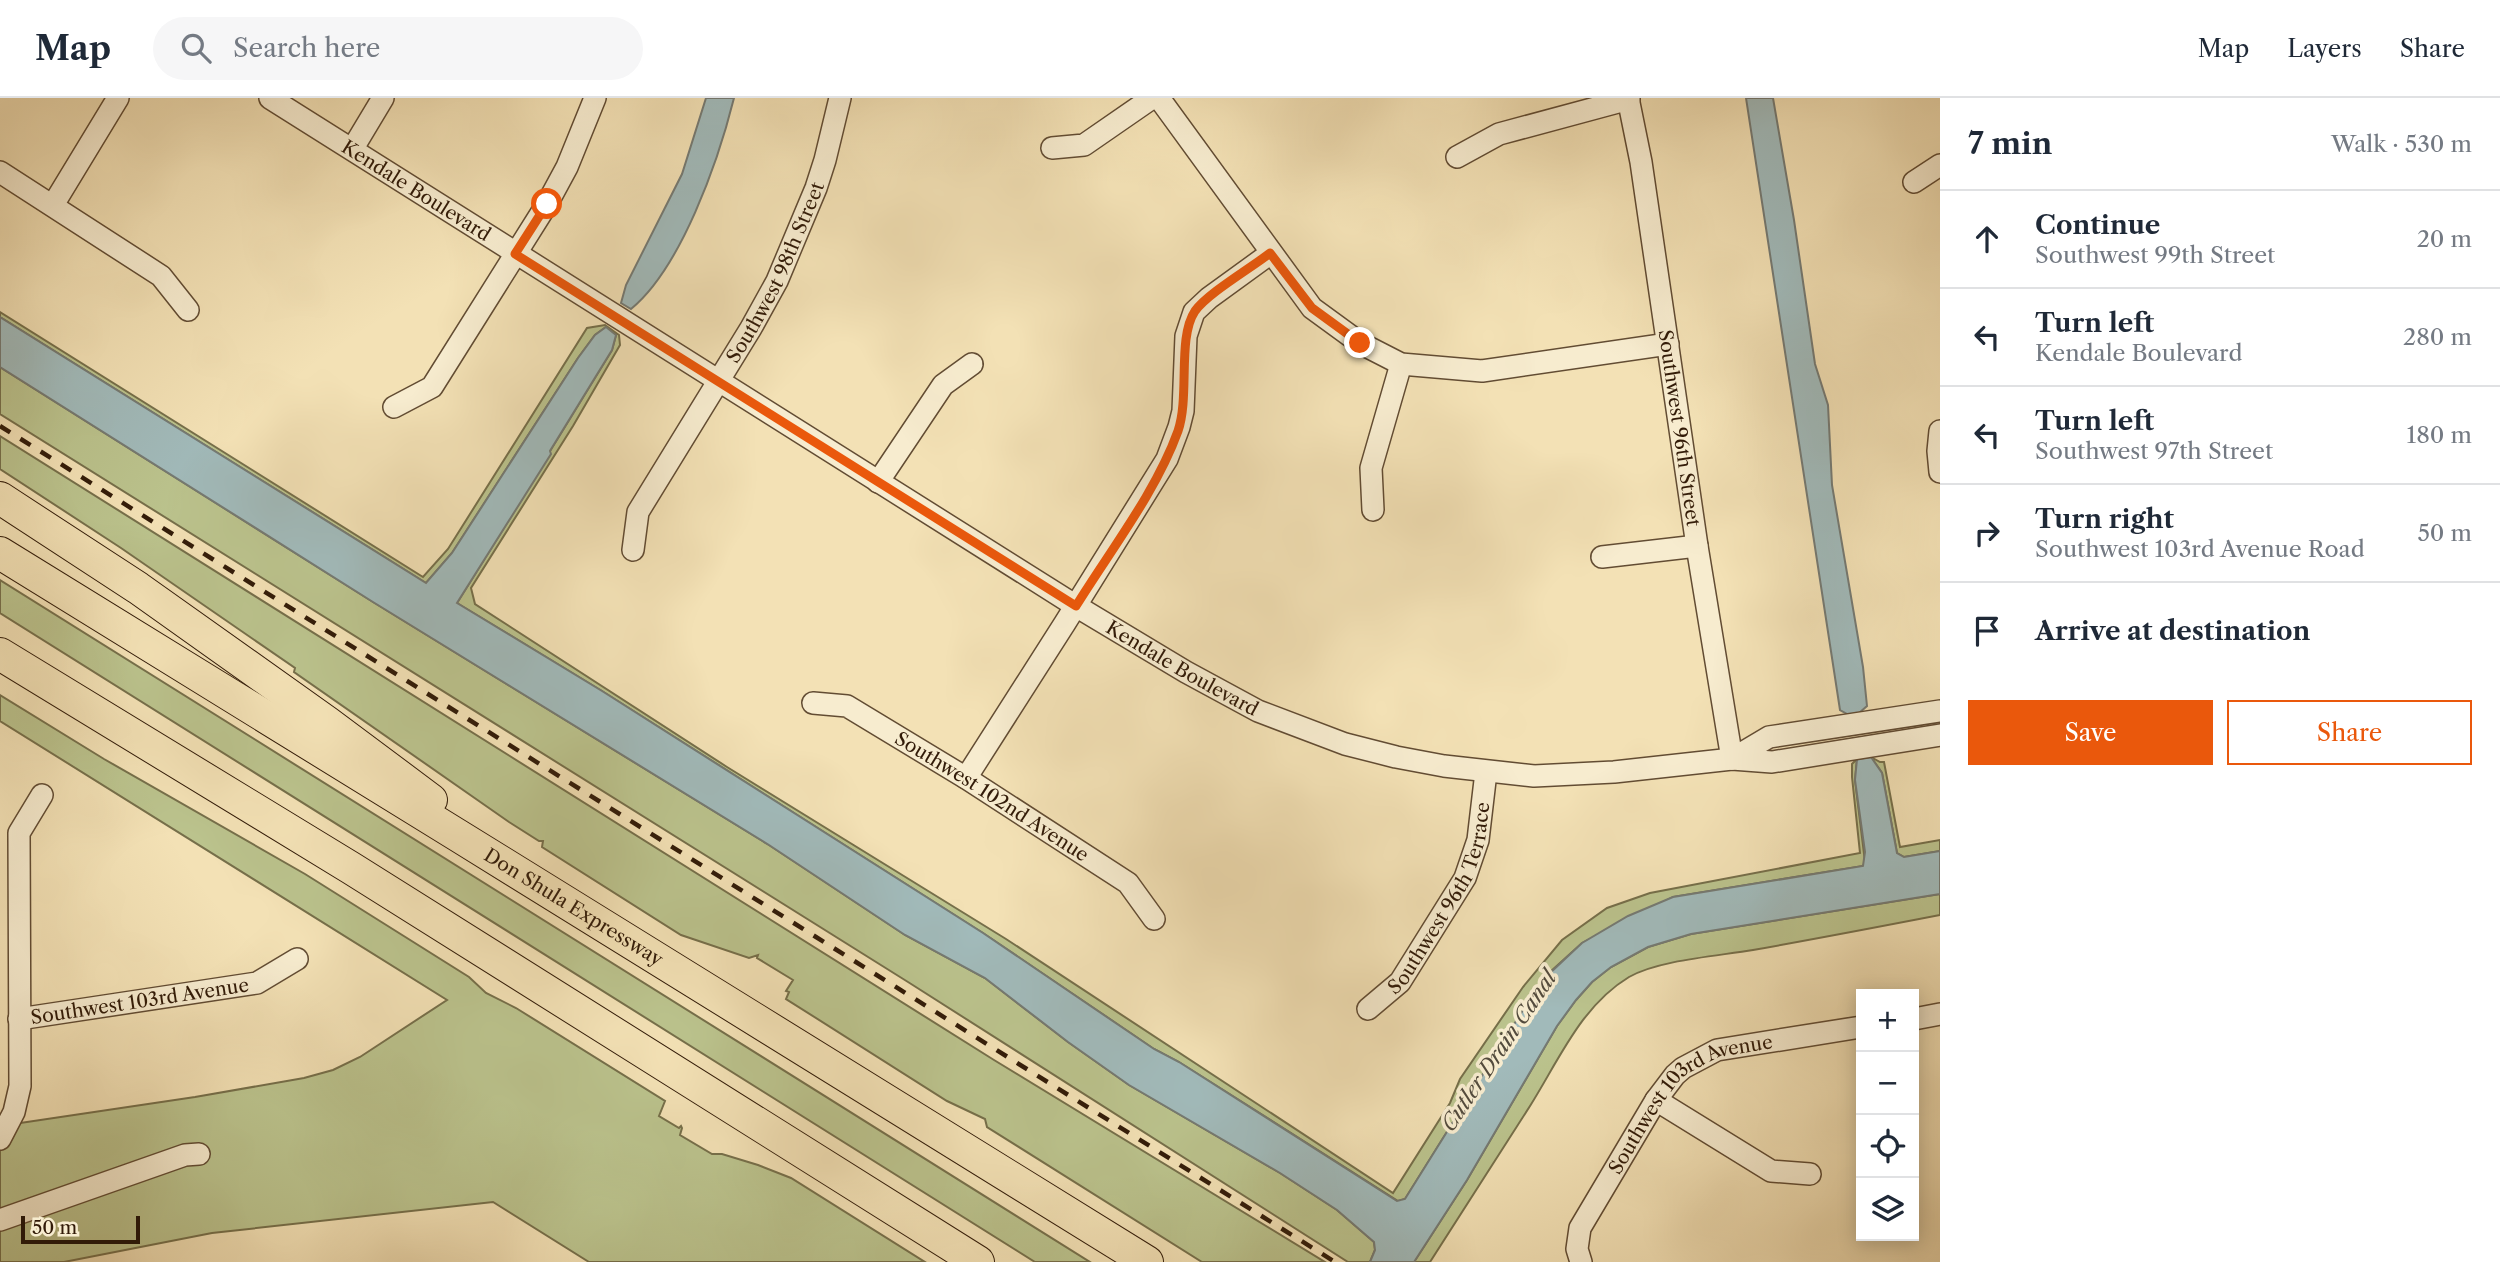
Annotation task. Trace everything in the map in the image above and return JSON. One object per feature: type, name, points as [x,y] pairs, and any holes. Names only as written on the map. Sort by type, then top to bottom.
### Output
[{"type":"highway","points":[[0,498],[138,587],[416,787],[505,866]]},
{"type":"highway","name":"Don Shula Expressway","points":[[0,553],[883,1096],[1147,1262]]},
{"type":"highway","points":[[0,653],[351,868],[978,1262]]},
{"type":"street","points":[[53,205],[118,98]]},
{"type":"street","name":"Kendale Boulevard","points":[[270,98],[1076,606],[1205,683],[1280,720],[1345,744],[1396,757],[1486,772],[1534,776],[1603,773],[1732,759],[1772,762],[1940,736]]},
{"type":"street","points":[[353,148],[383,98]]},
{"type":"street","points":[[394,407],[432,387],[567,167],[595,98]]},
{"type":"street","name":"Southwest 98th Street","points":[[633,550],[638,512],[764,307],[806,217],[825,160],[840,98]]},
{"type":"street","points":[[1052,148],[1084,145],[1152,98]]},
{"type":"street","points":[[1159,98],[1312,308],[1360,343],[1401,364],[1482,371],[1668,344]]},
{"type":"street","points":[[1457,157],[1499,134],[1629,99]]},
{"type":"street","name":"Southwest 96th Street","points":[[1629,99],[1641,162],[1697,545],[1732,759]]},
{"type":"street","points":[[1914,182],[1940,165]]},
{"type":"street","points":[[0,172],[161,276],[188,310]]},
{"type":"street","points":[[965,778],[1158,475],[1174,442],[1183,411],[1186,336],[1194,312],[1270,253]]},
{"type":"street","points":[[878,482],[943,385],[972,364]]},
{"type":"street","points":[[1373,510],[1371,468],[1401,364]]},
{"type":"street","points":[[1940,431],[1940,472]]},
{"type":"street","points":[[1602,557],[1697,545]]},
{"type":"street","name":"Southwest 102nd Avenue","points":[[813,703],[847,706],[965,778],[1128,883],[1154,919]]},
{"type":"street","name":"Kendale Boulevard","points":[[1732,759],[1769,737],[1940,711]]},
{"type":"street","name":"Southwest 96th Terrace","points":[[1368,1009],[1400,982],[1465,878],[1478,840],[1486,772]]},
{"type":"street","points":[[0,1139],[12,1118],[19,1095],[19,833],[42,795]]},
{"type":"street","name":"Southwest 103rd Avenue","points":[[19,1019],[257,983],[297,959]]},
{"type":"street","points":[[1919,1018],[1940,1014]]},
{"type":"street","name":"Southwest 103rd Avenue","points":[[1580,1257],[1577,1236],[1585,1217],[1656,1100],[1675,1075],[1709,1053],[1856,1028]]},
{"type":"street","points":[[1656,1100],[1771,1171],[1810,1174]]},
{"type":"street","points":[[0,1220],[185,1155],[199,1154]]},
{"type":"green space","points":[[0,312],[423,577],[448,549],[587,328],[605,325],[619,335],[620,345],[573,426],[471,588],[475,604],[727,767],[1006,939],[1393,1193],[1450,1103],[1460,1079],[1523,987],[1562,940],[1607,908],[1650,893],[1860,853],[1852,777],[1852,764],[1857,759],[1855,780],[1865,862],[1863,866],[1673,897],[1582,943],[1549,973],[1530,999],[1405,1199],[1398,1201],[1179,1062],[1154,1049],[983,933],[602,691],[457,603],[612,350],[616,335],[606,327],[595,335],[578,358],[452,553],[426,583],[0,317]]},
{"type":"green space","points":[[0,367],[373,602],[769,845],[905,935],[985,978],[1129,1085],[1280,1173],[1337,1210],[1374,1242],[1375,1250],[1370,1262],[1348,1262],[908,982],[0,414]]},
{"type":"green space","points":[[0,436],[994,1060],[1325,1262],[1202,1262],[987,1127],[985,1119],[947,1101],[786,999],[789,992],[786,991],[793,980],[757,958],[758,955],[749,958],[681,935],[542,847],[543,841],[509,822],[294,672],[295,668],[121,548],[0,469]]},
{"type":"green space","points":[[0,580],[1090,1262],[1035,1262],[0,613]]},
{"type":"green space","points":[[0,695],[104,759],[305,874],[469,977],[486,993],[516,1008],[665,1101],[659,1116],[679,1128],[681,1126],[680,1135],[712,1154],[722,1154],[791,1178],[925,1262],[589,1262],[493,1202],[212,1233],[64,1262],[0,1262],[0,1126],[195,1097],[304,1078],[333,1070],[360,1057],[447,1000],[0,721]]},
{"type":"green space","points":[[1871,757],[1884,762],[1900,847],[1940,840],[1940,851],[1904,857],[1897,853],[1882,773]]},
{"type":"green space","points":[[1940,894],[1940,915],[1656,966],[1629,977],[1597,1003],[1572,1035],[1430,1262],[1414,1262],[1467,1180],[1557,1026],[1592,982],[1611,967],[1648,947],[1691,934]]},
{"type":"water","points":[[706,98],[734,98],[708,182],[666,268],[631,309],[621,303],[626,285],[682,174]]},
{"type":"water","points":[[1746,98],[1773,98],[1815,364],[1828,405],[1832,485],[1863,667],[1867,706],[1859,713],[1849,715],[1840,710]]},
{"type":"water","name":"Cutler Drain Canal","points":[[0,317],[426,583],[452,553],[578,358],[595,335],[606,327],[616,335],[612,350],[550,451],[551,454],[457,603],[602,691],[983,933],[1154,1049],[1179,1062],[1397,1201],[1405,1199],[1530,999],[1549,974],[1582,943],[1628,916],[1673,897],[1863,866],[1865,852],[1855,780],[1857,759],[1871,757],[1882,773],[1897,853],[1904,857],[1940,851],[1940,894],[1691,934],[1648,947],[1611,967],[1592,982],[1557,1026],[1467,1180],[1414,1262],[1370,1262],[1375,1250],[1374,1242],[1337,1210],[1280,1173],[1129,1085],[985,978],[905,935],[769,845],[373,602],[0,367]]},
{"type":"railway","points":[[0,426],[1335,1262]]},
{"type":"route","points":[[547,204],[515,254],[1076,606],[1167,459],[1183,411],[1186,336],[1189,322],[1200,305],[1270,253],[1312,308],[1360,343]]}]
